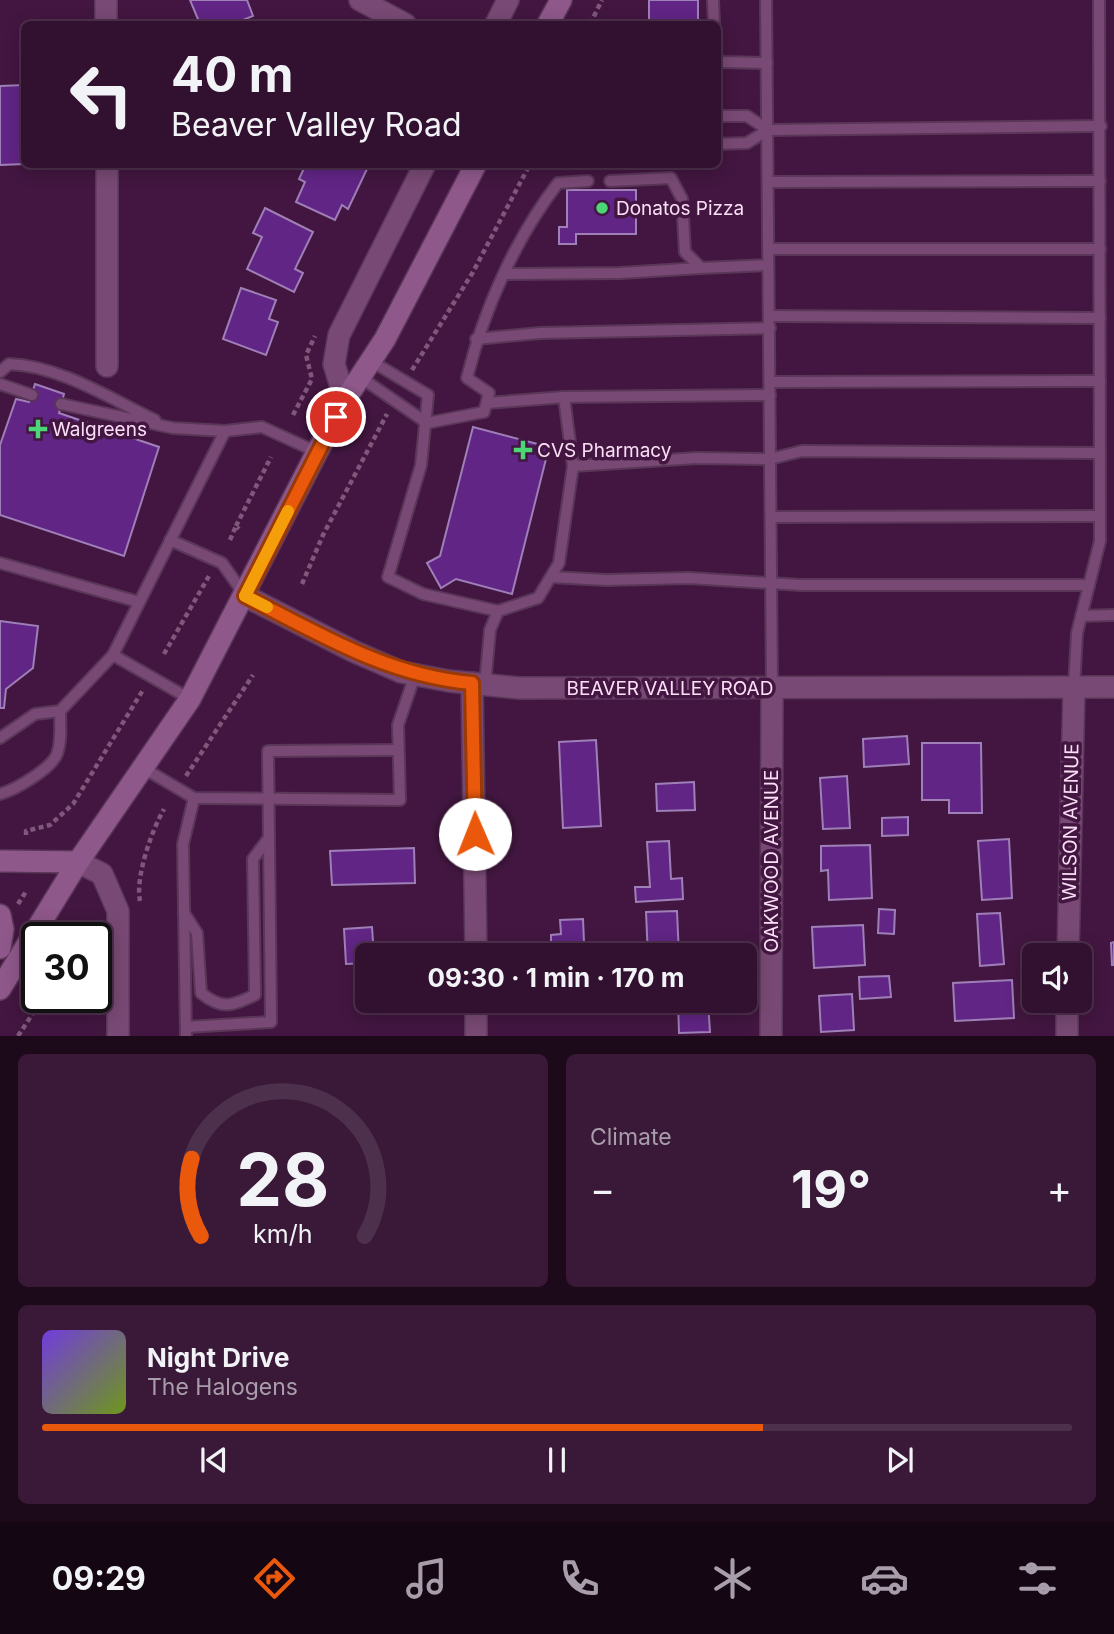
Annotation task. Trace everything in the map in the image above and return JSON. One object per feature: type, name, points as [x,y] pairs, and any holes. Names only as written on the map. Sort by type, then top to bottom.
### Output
[{"type":"main road","points":[[550,21],[561,0]]},
{"type":"main road","points":[[0,989],[78,862],[145,769],[190,699],[317,452],[345,400],[366,369],[474,168]]},
{"type":"main road","points":[[0,861],[78,862]]},
{"type":"main road","points":[[0,915],[3,929],[0,948]]},
{"type":"street","points":[[106,0],[106,21]]},
{"type":"street","points":[[360,0],[399,21]]},
{"type":"street","points":[[498,21],[509,0]]},
{"type":"street","points":[[107,168],[107,366]]},
{"type":"street","points":[[345,400],[334,364],[340,335],[423,168]]},
{"type":"street","name":"BEAVER VALLEY ROAD","points":[[245,596],[361,655],[415,675],[478,684],[519,688],[1114,687]]},
{"type":"street","points":[[477,943],[478,684]]},
{"type":"street","name":"OAKWOOD AVENUE","points":[[771,1035],[772,687]]},
{"type":"street","name":"WILSON AVENUE","points":[[1068,943],[1074,688]]},
{"type":"street","points":[[78,862],[102,874],[118,911],[118,1035]]},
{"type":"street","points":[[476,1035],[477,1013]]},
{"type":"street","points":[[1067,1013],[1067,1035]]},
{"type":"lane","points":[[713,0],[714,21]]},
{"type":"lane","points":[[766,0],[772,687]]},
{"type":"lane","points":[[1074,688],[1081,616],[1100,541],[1101,126],[1098,0]]},
{"type":"lane","points":[[721,62],[767,63]]},
{"type":"lane","points":[[721,116],[747,116],[768,130]]},
{"type":"lane","points":[[721,144],[747,143],[768,130],[1101,126]]},
{"type":"lane","points":[[610,181],[671,178],[681,199],[685,252],[701,268]]},
{"type":"lane","points":[[485,407],[489,393],[467,377],[476,339],[505,274],[539,208],[558,183],[588,181]]},
{"type":"lane","points":[[768,183],[1100,181]]},
{"type":"lane","points":[[769,249],[1100,249]]},
{"type":"lane","points":[[505,274],[620,274],[768,265]]},
{"type":"lane","points":[[476,339],[540,333],[769,322],[1100,317]]},
{"type":"lane","points":[[0,372],[9,364],[29,365],[77,382],[173,428]]},
{"type":"lane","points":[[366,369],[427,423]]},
{"type":"lane","points":[[366,369],[428,395],[421,465],[388,577],[423,594],[498,611],[538,598],[559,563],[573,466],[564,397]]},
{"type":"lane","points":[[770,382],[1100,381]]},
{"type":"lane","points":[[0,384],[32,395]]},
{"type":"lane","points":[[427,423],[485,407],[564,397],[770,395]]},
{"type":"lane","points":[[61,404],[173,428],[225,431],[262,427],[317,452]]},
{"type":"lane","points":[[0,738],[35,714],[60,710],[113,655],[225,431]]},
{"type":"lane","points":[[573,466],[697,458],[770,459],[802,451],[1100,453]]},
{"type":"lane","points":[[771,517],[1100,516]]},
{"type":"lane","points":[[170,540],[222,563],[245,596]]},
{"type":"lane","points":[[0,563],[139,602]]},
{"type":"lane","points":[[551,577],[800,585],[1089,585]]},
{"type":"lane","points":[[478,684],[490,630],[498,611]]},
{"type":"lane","points":[[1081,616],[1114,615]]},
{"type":"lane","points":[[113,655],[190,699]]},
{"type":"lane","points":[[145,769],[194,798],[400,800],[398,725],[415,675]]},
{"type":"lane","points":[[0,794],[16,790],[56,758],[61,739],[60,710]]},
{"type":"lane","points":[[194,798],[183,844],[186,1031],[271,1023],[268,751],[397,750]]},
{"type":"lane","points":[[184,913],[197,933],[201,993],[215,1004],[235,1004],[254,995],[253,859],[268,838]]},
{"type":"path","points":[[592,21],[602,0]]},
{"type":"path","points":[[412,371],[473,272],[528,168]]},
{"type":"path","points":[[302,584],[323,535],[387,413]]},
{"type":"path","points":[[230,540],[271,457]]},
{"type":"path","points":[[164,654],[209,576]]},
{"type":"path","points":[[183,780],[253,675]]},
{"type":"path","points":[[26,835],[26,831],[50,825],[73,804],[143,690]]},
{"type":"path","points":[[140,902],[137,889],[151,832],[164,809]]},
{"type":"path","points":[[27,882],[27,890],[32,894]]},
{"type":"path","points":[[18,1035],[33,1013]]},
{"type":"building","points":[[190,0],[247,0],[253,16],[240,21],[199,21]]},
{"type":"building","points":[[649,0],[698,0],[698,21],[649,21]]},
{"type":"building","points":[[21,85],[21,164],[0,165],[0,86]]},
{"type":"building","points":[[304,168],[367,169],[348,209],[342,205],[335,220],[296,202],[305,182],[299,179]]},
{"type":"building","name":"Donatos Pizza","points":[[567,190],[636,190],[636,234],[576,234],[576,244],[559,244],[559,227],[567,227]]},
{"type":"building","points":[[265,208],[313,232],[295,269],[303,273],[294,292],[247,269],[262,237],[253,233]]},
{"type":"building","points":[[241,288],[276,300],[269,319],[278,322],[266,355],[223,339]]},
{"type":"building","name":"Walgreens","points":[[35,384],[64,394],[59,413],[159,447],[124,556],[0,515],[0,445],[16,399],[29,402]]},
{"type":"building","name":"CVS Pharmacy","points":[[473,427],[549,447],[512,594],[456,579],[441,588],[427,563],[440,556]]},
{"type":"building","points":[[0,621],[38,626],[33,668],[6,689],[4,708],[0,708]]},
{"type":"building","points":[[907,736],[909,764],[864,767],[863,739]]},
{"type":"building","points":[[596,740],[601,826],[563,828],[559,742]]},
{"type":"building","points":[[922,743],[981,743],[982,813],[949,813],[949,800],[922,800]]},
{"type":"building","points":[[847,776],[850,828],[823,829],[820,778]]},
{"type":"building","points":[[694,782],[695,810],[657,811],[656,784]]},
{"type":"building","points":[[908,817],[908,835],[882,836],[882,818]]},
{"type":"building","points":[[1009,839],[1012,898],[982,900],[978,841]]},
{"type":"building","points":[[669,841],[671,879],[682,878],[683,899],[636,902],[635,887],[650,887],[647,842]]},
{"type":"building","points":[[870,845],[872,898],[829,900],[828,870],[821,871],[821,846]]},
{"type":"building","points":[[414,848],[415,883],[332,885],[330,851]]},
{"type":"building","points":[[879,909],[895,910],[894,934],[878,933]]},
{"type":"building","points":[[677,911],[678,943],[647,943],[646,912]]},
{"type":"building","points":[[1000,913],[1004,964],[980,966],[977,914]]},
{"type":"building","points":[[583,919],[584,942],[599,943],[551,943],[551,935],[561,934],[560,920]]},
{"type":"building","points":[[863,925],[865,965],[814,968],[812,927]]},
{"type":"building","points":[[372,927],[373,943],[355,943],[355,964],[346,964],[344,929]]},
{"type":"building","points":[[1114,942],[1114,965],[1112,965],[1111,943]]},
{"type":"building","points":[[889,976],[891,997],[860,999],[859,977]]},
{"type":"building","points":[[1012,980],[1014,1018],[955,1021],[953,983]]},
{"type":"building","points":[[852,994],[854,1030],[821,1032],[819,996]]},
{"type":"building","points":[[678,1013],[709,1013],[710,1032],[679,1033]]},
{"type":"slow traffic","points":[[267,607],[245,596],[288,511]]},
{"type":"place","name":"Donatos Pizza","points":[[602,208]]},
{"type":"place","name":"Walgreens","points":[[38,429]]},
{"type":"place","name":"CVS Pharmacy","points":[[523,450]]},
{"type":"route","points":[[336,417],[245,596],[379,663],[425,677],[472,683],[475,834]]}]
